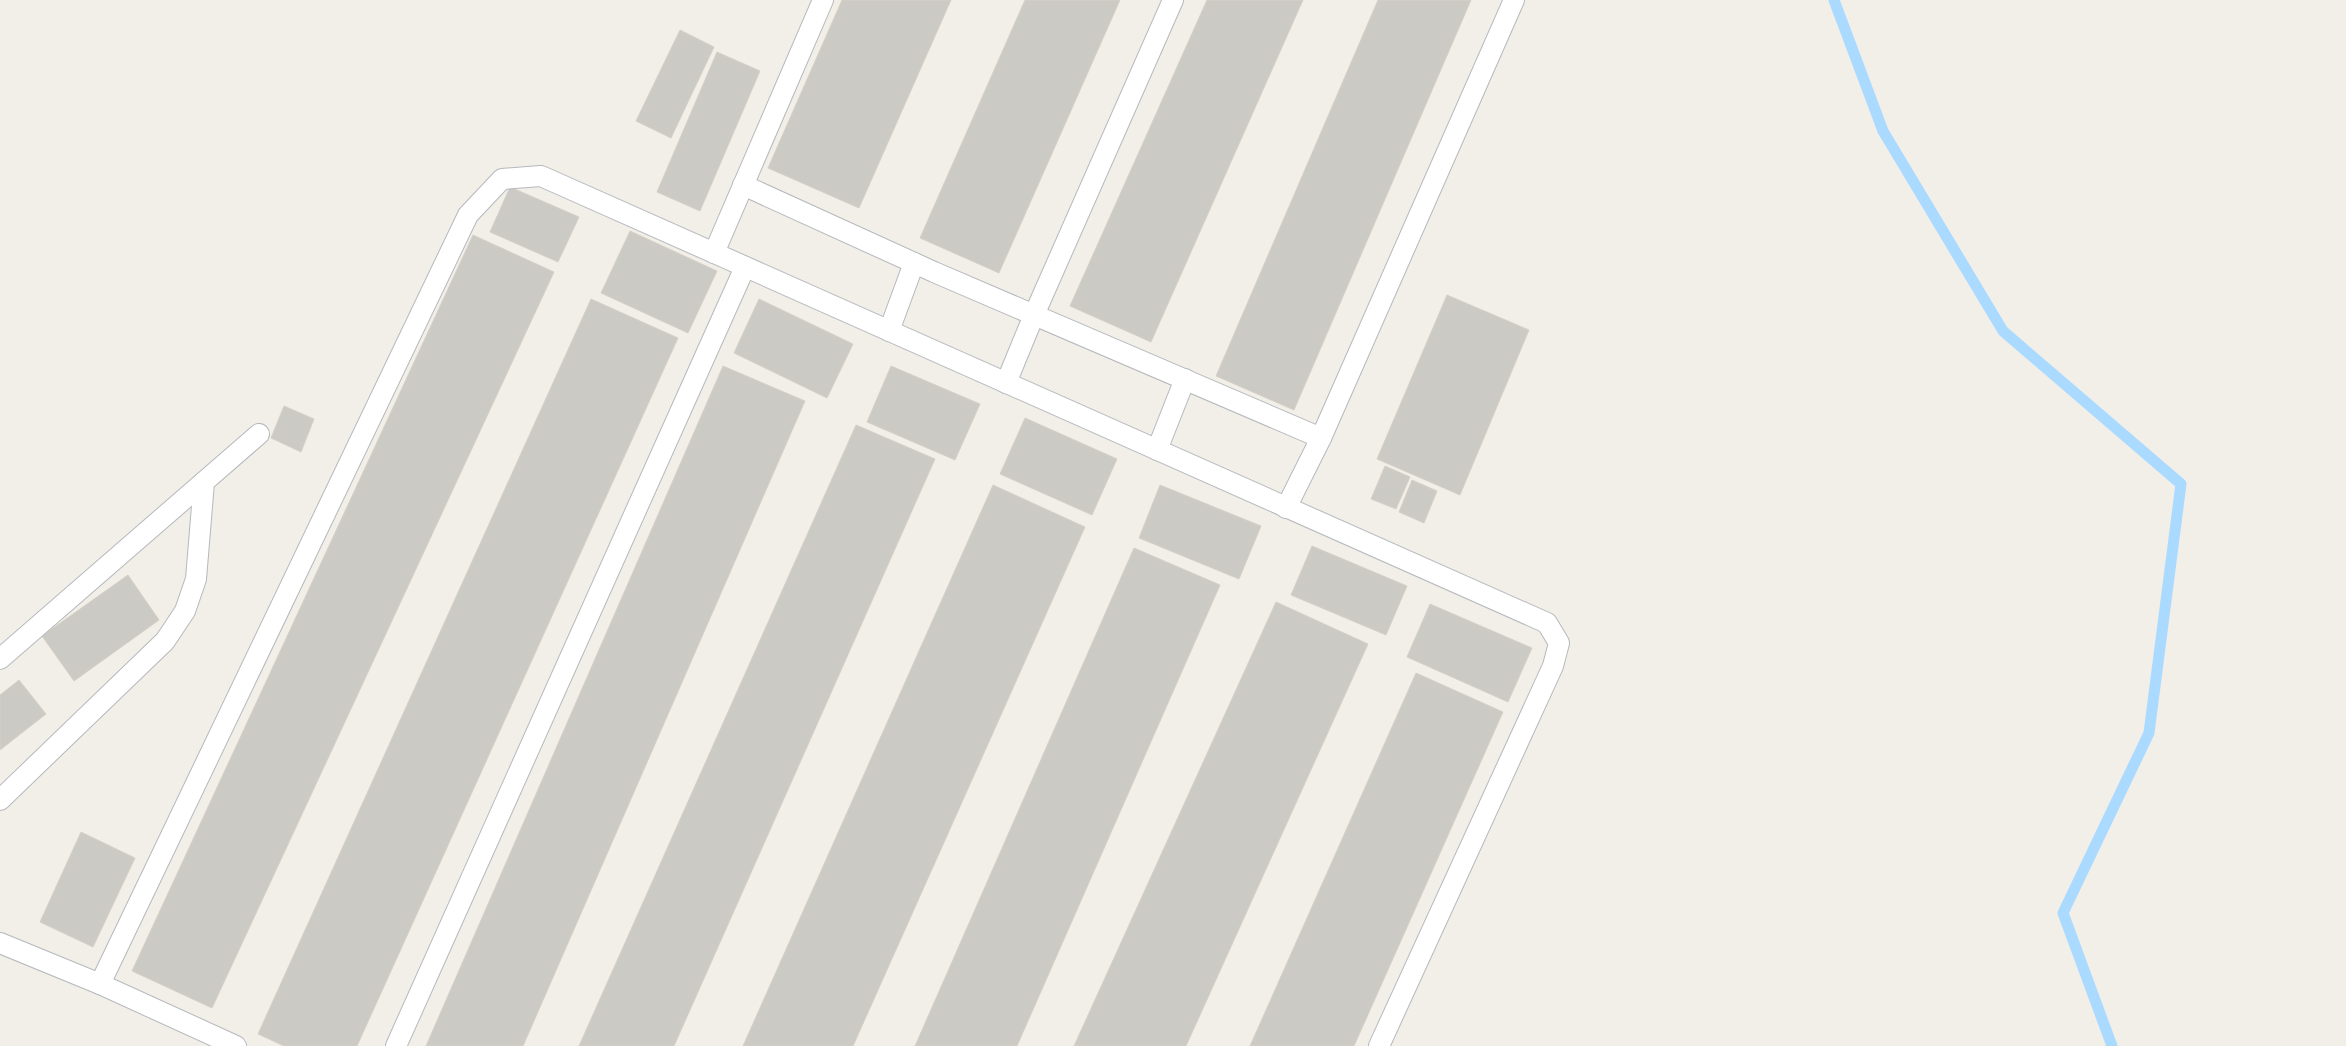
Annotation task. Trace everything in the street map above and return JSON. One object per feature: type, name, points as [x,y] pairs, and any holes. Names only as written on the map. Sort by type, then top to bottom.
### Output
[{"type":"lane","points":[[714,253],[823,0]]},
{"type":"lane","points":[[1006,383],[1034,315],[1173,0]]},
{"type":"lane","points":[[1286,508],[1321,438],[1514,0]]},
{"type":"lane","points":[[100,984],[468,215],[502,179],[541,176],[1547,623],[1559,643],[1553,666],[1379,1046]]},
{"type":"lane","points":[[743,185],[914,263],[1321,438]]},
{"type":"lane","points":[[889,331],[914,263]]},
{"type":"lane","points":[[396,1046],[745,267]]},
{"type":"lane","points":[[1157,450],[1186,380]]},
{"type":"lane","points":[[0,659],[259,434]]},
{"type":"lane","points":[[0,800],[165,641],[185,611],[196,579],[204,482]]},
{"type":"lane","points":[[0,943],[100,984],[236,1046]]},
{"type":"building","points":[[842,0],[951,0],[859,208],[768,168]]},
{"type":"building","points":[[1025,0],[1120,0],[999,273],[920,238]]},
{"type":"building","points":[[1207,0],[1303,0],[1151,342],[1070,306]]},
{"type":"building","points":[[1378,0],[1471,0],[1294,410],[1216,376]]},
{"type":"building","points":[[680,30],[714,47],[671,138],[636,121]]},
{"type":"building","points":[[717,52],[760,71],[700,211],[657,192]]},
{"type":"building","points":[[510,187],[579,217],[558,262],[490,232]]},
{"type":"building","points":[[630,231],[717,271],[688,333],[601,293]]},
{"type":"building","points":[[473,235],[554,272],[212,1008],[132,971]]},
{"type":"building","points":[[1447,295],[1529,330],[1460,495],[1377,459]]},
{"type":"building","points":[[591,299],[678,338],[357,1046],[284,1046],[258,1034]]},
{"type":"building","points":[[759,299],[853,344],[827,398],[734,353]]},
{"type":"building","points":[[723,366],[805,401],[523,1046],[426,1046]]},
{"type":"building","points":[[891,366],[980,404],[955,460],[867,422]]},
{"type":"building","points":[[284,406],[314,419],[301,452],[271,438]]},
{"type":"building","points":[[1025,418],[1117,459],[1092,515],[1000,474]]},
{"type":"building","points":[[856,425],[935,459],[674,1046],[579,1046]]},
{"type":"building","points":[[1385,466],[1410,477],[1396,509],[1371,499]]},
{"type":"building","points":[[1412,480],[1437,491],[1424,523],[1399,512]]},
{"type":"building","points":[[993,485],[1085,527],[853,1046],[743,1046]]},
{"type":"building","points":[[1160,485],[1261,526],[1239,579],[1139,538]]},
{"type":"building","points":[[1312,546],[1407,586],[1386,635],[1291,595]]},
{"type":"building","points":[[1134,548],[1220,585],[1017,1046],[915,1046]]},
{"type":"building","points":[[128,575],[159,620],[74,681],[42,636]]},
{"type":"building","points":[[1276,602],[1368,644],[1186,1046],[1074,1046]]},
{"type":"building","points":[[1430,604],[1532,648],[1508,702],[1407,657]]},
{"type":"building","points":[[1416,673],[1503,712],[1354,1046],[1250,1046]]},
{"type":"building","points":[[19,680],[46,714],[0,750],[0,695]]},
{"type":"building","points":[[81,832],[135,858],[93,947],[40,922]]},
{"type":"waterway","points":[[1834,0],[1883,131],[2003,331],[2181,484],[2149,733],[2063,913],[2112,1046]]}]
